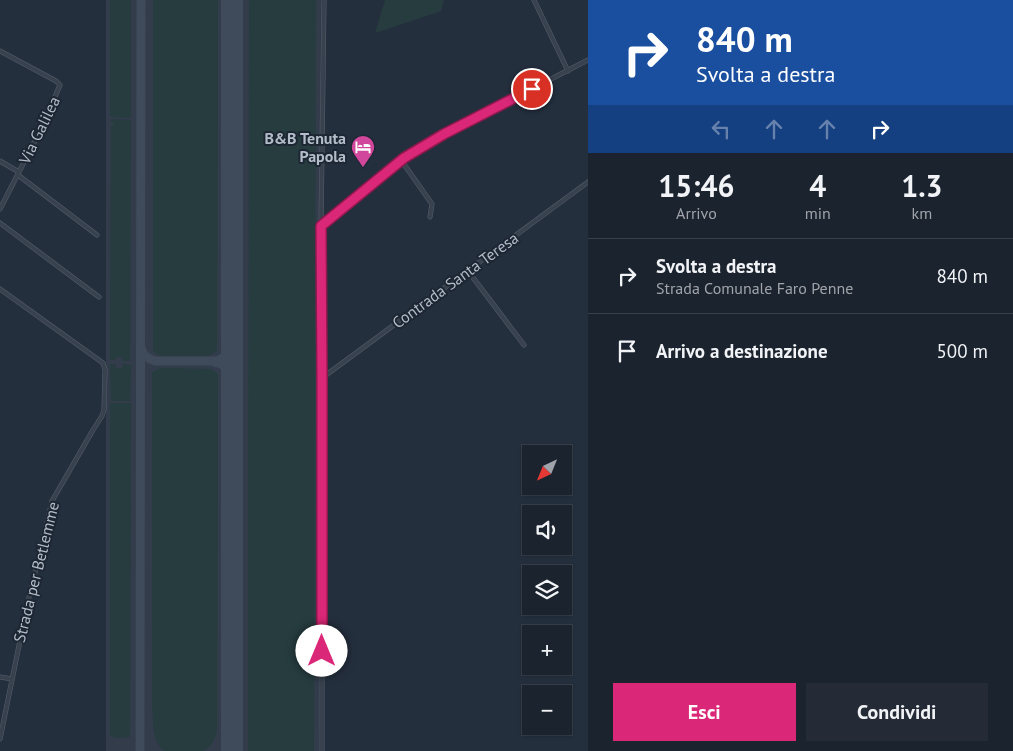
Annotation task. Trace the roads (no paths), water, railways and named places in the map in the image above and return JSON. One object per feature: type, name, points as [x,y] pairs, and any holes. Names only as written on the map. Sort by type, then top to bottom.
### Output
[{"type":"street","points":[[322,751],[321,226],[324,0]]},
{"type":"street","points":[[534,0],[568,71]]},
{"type":"street","name":"Via Galilea","points":[[0,51],[56,81],[60,86],[0,209]]},
{"type":"street","points":[[321,226],[401,160],[444,134],[588,60]]},
{"type":"street","points":[[401,160],[432,204],[430,217]]},
{"type":"street","points":[[0,162],[97,235]]},
{"type":"street","name":"Contrada Santa Teresa","points":[[322,378],[588,182]]},
{"type":"street","points":[[0,223],[100,297]]},
{"type":"street","points":[[468,271],[524,345]]},
{"type":"street","name":"Strada per Betlemme","points":[[0,290],[103,363],[105,370],[103,414],[71,465],[52,502],[26,606],[0,739]]},
{"type":"street","points":[[0,677],[12,680]]},
{"type":"place","name":"B&B Tenuta Papola","points":[[363,168]]}]
